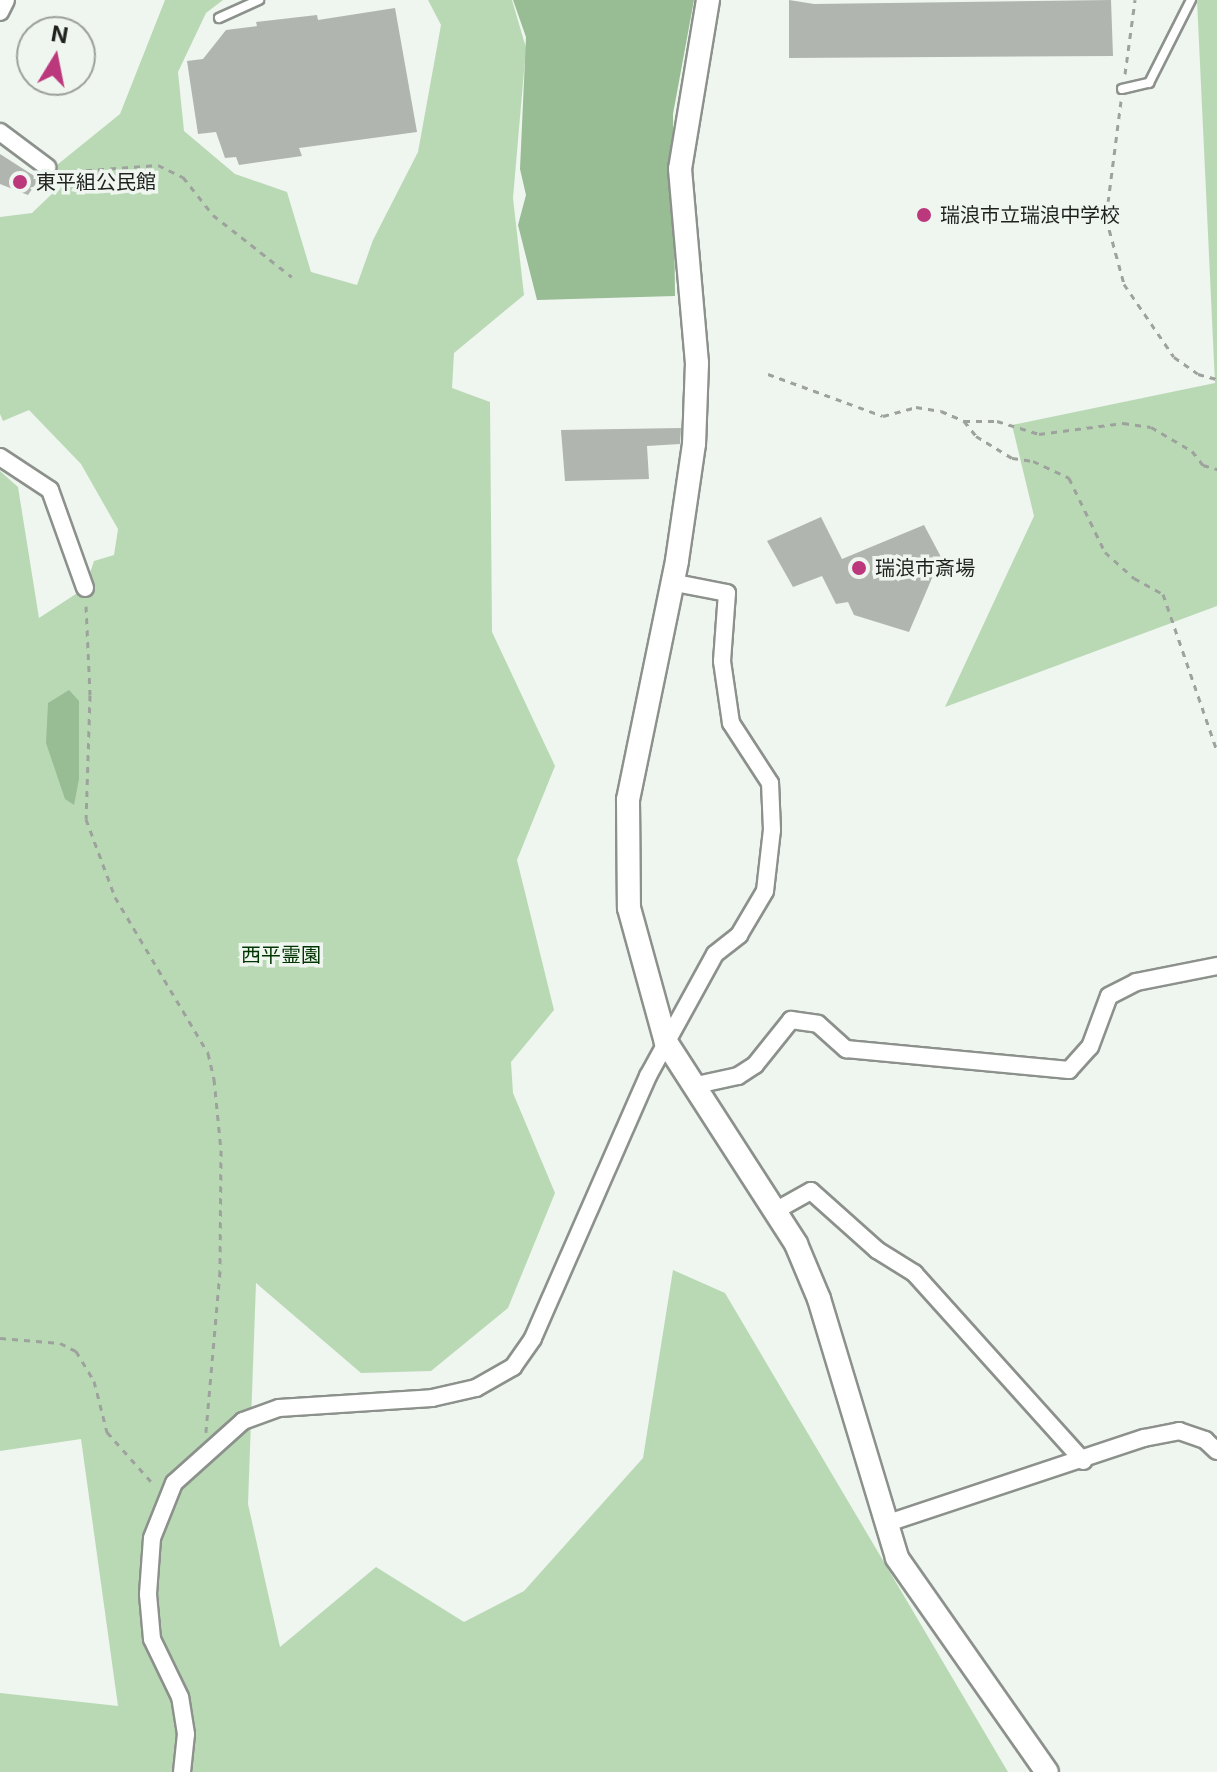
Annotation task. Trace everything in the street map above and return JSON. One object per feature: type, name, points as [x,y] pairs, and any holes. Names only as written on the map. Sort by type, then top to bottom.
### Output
[{"type":"street","points":[[0,12],[6,0]]},
{"type":"street","points":[[708,0],[680,169],[697,363],[694,444],[671,582],[635,755],[627,827],[629,908],[666,1042],[796,1244],[833,1336],[897,1558],[944,1631],[1047,1772]]},
{"type":"street","points":[[0,132],[47,167]]},
{"type":"street","points":[[0,457],[50,490],[85,588]]},
{"type":"street","points":[[182,1772],[186,1734],[180,1697],[152,1639],[148,1594],[152,1538],[174,1483],[243,1421],[279,1408],[432,1398],[476,1388],[513,1367],[533,1338],[666,1042],[715,954],[739,935],[765,891],[772,830],[770,783],[731,723],[722,661],[727,593],[671,582]]},
{"type":"street","points":[[692,1086],[738,1076],[755,1065],[791,1020],[818,1024],[846,1049],[1069,1070],[1090,1047],[1109,996],[1136,982],[1217,966]]},
{"type":"street","points":[[775,1211],[811,1191],[877,1250],[914,1273],[1083,1461]]},
{"type":"street","points":[[885,1524],[1083,1461],[1144,1438],[1179,1431],[1205,1440],[1217,1451]]},
{"type":"lane","points":[[219,18],[259,0]]},
{"type":"lane","points":[[1122,89],[1149,83],[1191,0]]},
{"type":"path","points":[[1135,0],[1106,218],[1111,245],[1124,284],[1174,357],[1198,374],[1217,379]]},
{"type":"path","points":[[47,167],[71,175],[158,165],[183,177],[213,215],[292,277]]},
{"type":"path","points":[[768,374],[883,416],[916,407],[964,421],[997,421],[1039,434],[1123,423],[1151,427],[1192,451],[1203,465],[1217,469]]},
{"type":"path","points":[[964,421],[976,436],[1012,458],[1033,461],[1069,478],[1105,552],[1134,578],[1163,594],[1217,751]]},
{"type":"path","points":[[85,588],[90,695],[86,819],[115,897],[208,1053],[221,1150],[220,1271],[205,1452]]},
{"type":"path","points":[[0,1338],[60,1343],[76,1351],[94,1381],[107,1432],[138,1461],[167,1502]]},
{"type":"green space","name":"西平霊園","points":[[165,0],[223,0],[206,13],[178,72],[184,131],[235,174],[287,192],[311,272],[357,285],[373,240],[418,152],[441,25],[428,0],[512,0],[526,48],[513,198],[524,295],[454,353],[452,388],[490,402],[492,632],[555,766],[517,860],[554,1010],[511,1062],[513,1093],[555,1193],[508,1308],[431,1371],[361,1373],[256,1283],[248,1504],[280,1647],[376,1567],[464,1622],[524,1591],[643,1458],[673,1270],[725,1293],[1008,1772],[0,1772],[0,1693],[118,1706],[81,1439],[0,1451],[0,471],[18,487],[39,618],[85,588],[94,561],[114,555],[118,529],[81,464],[29,410],[3,421],[0,414],[0,217],[32,213],[57,189],[52,169],[120,114]]},
{"type":"green space","points":[[1197,0],[1217,0],[1217,606],[945,707],[1034,516],[1012,425],[1215,383]]},
{"type":"shaded area","points":[[513,0],[694,0],[673,114],[675,296],[537,300],[518,225],[526,195],[520,169],[526,37]]},
{"type":"shaded area","points":[[69,690],[79,701],[79,779],[74,805],[65,799],[46,743],[48,703]]},
{"type":"building","points":[[789,0],[814,4],[1111,0],[1113,56],[789,58]]},
{"type":"building","points":[[395,8],[417,132],[299,148],[302,156],[239,165],[236,157],[225,158],[216,132],[198,134],[187,61],[203,59],[226,30],[257,26],[256,22],[317,15],[318,20]]},
{"type":"building","name":"東平組公民館","points":[[0,154],[39,179],[28,195],[0,184]]},
{"type":"building","points":[[681,428],[680,444],[647,446],[649,479],[565,481],[561,430]]},
{"type":"building","name":"瑞浪市斎場","points":[[821,517],[842,559],[924,525],[941,557],[909,632],[854,615],[848,602],[836,604],[822,576],[793,587],[767,541]]},
{"type":"place","name":"東平組公民館","points":[[20,182]]},
{"type":"place","name":"瑞浪市立瑞浪中学校","points":[[924,215]]},
{"type":"place","name":"瑞浪市斎場","points":[[859,568]]}]
